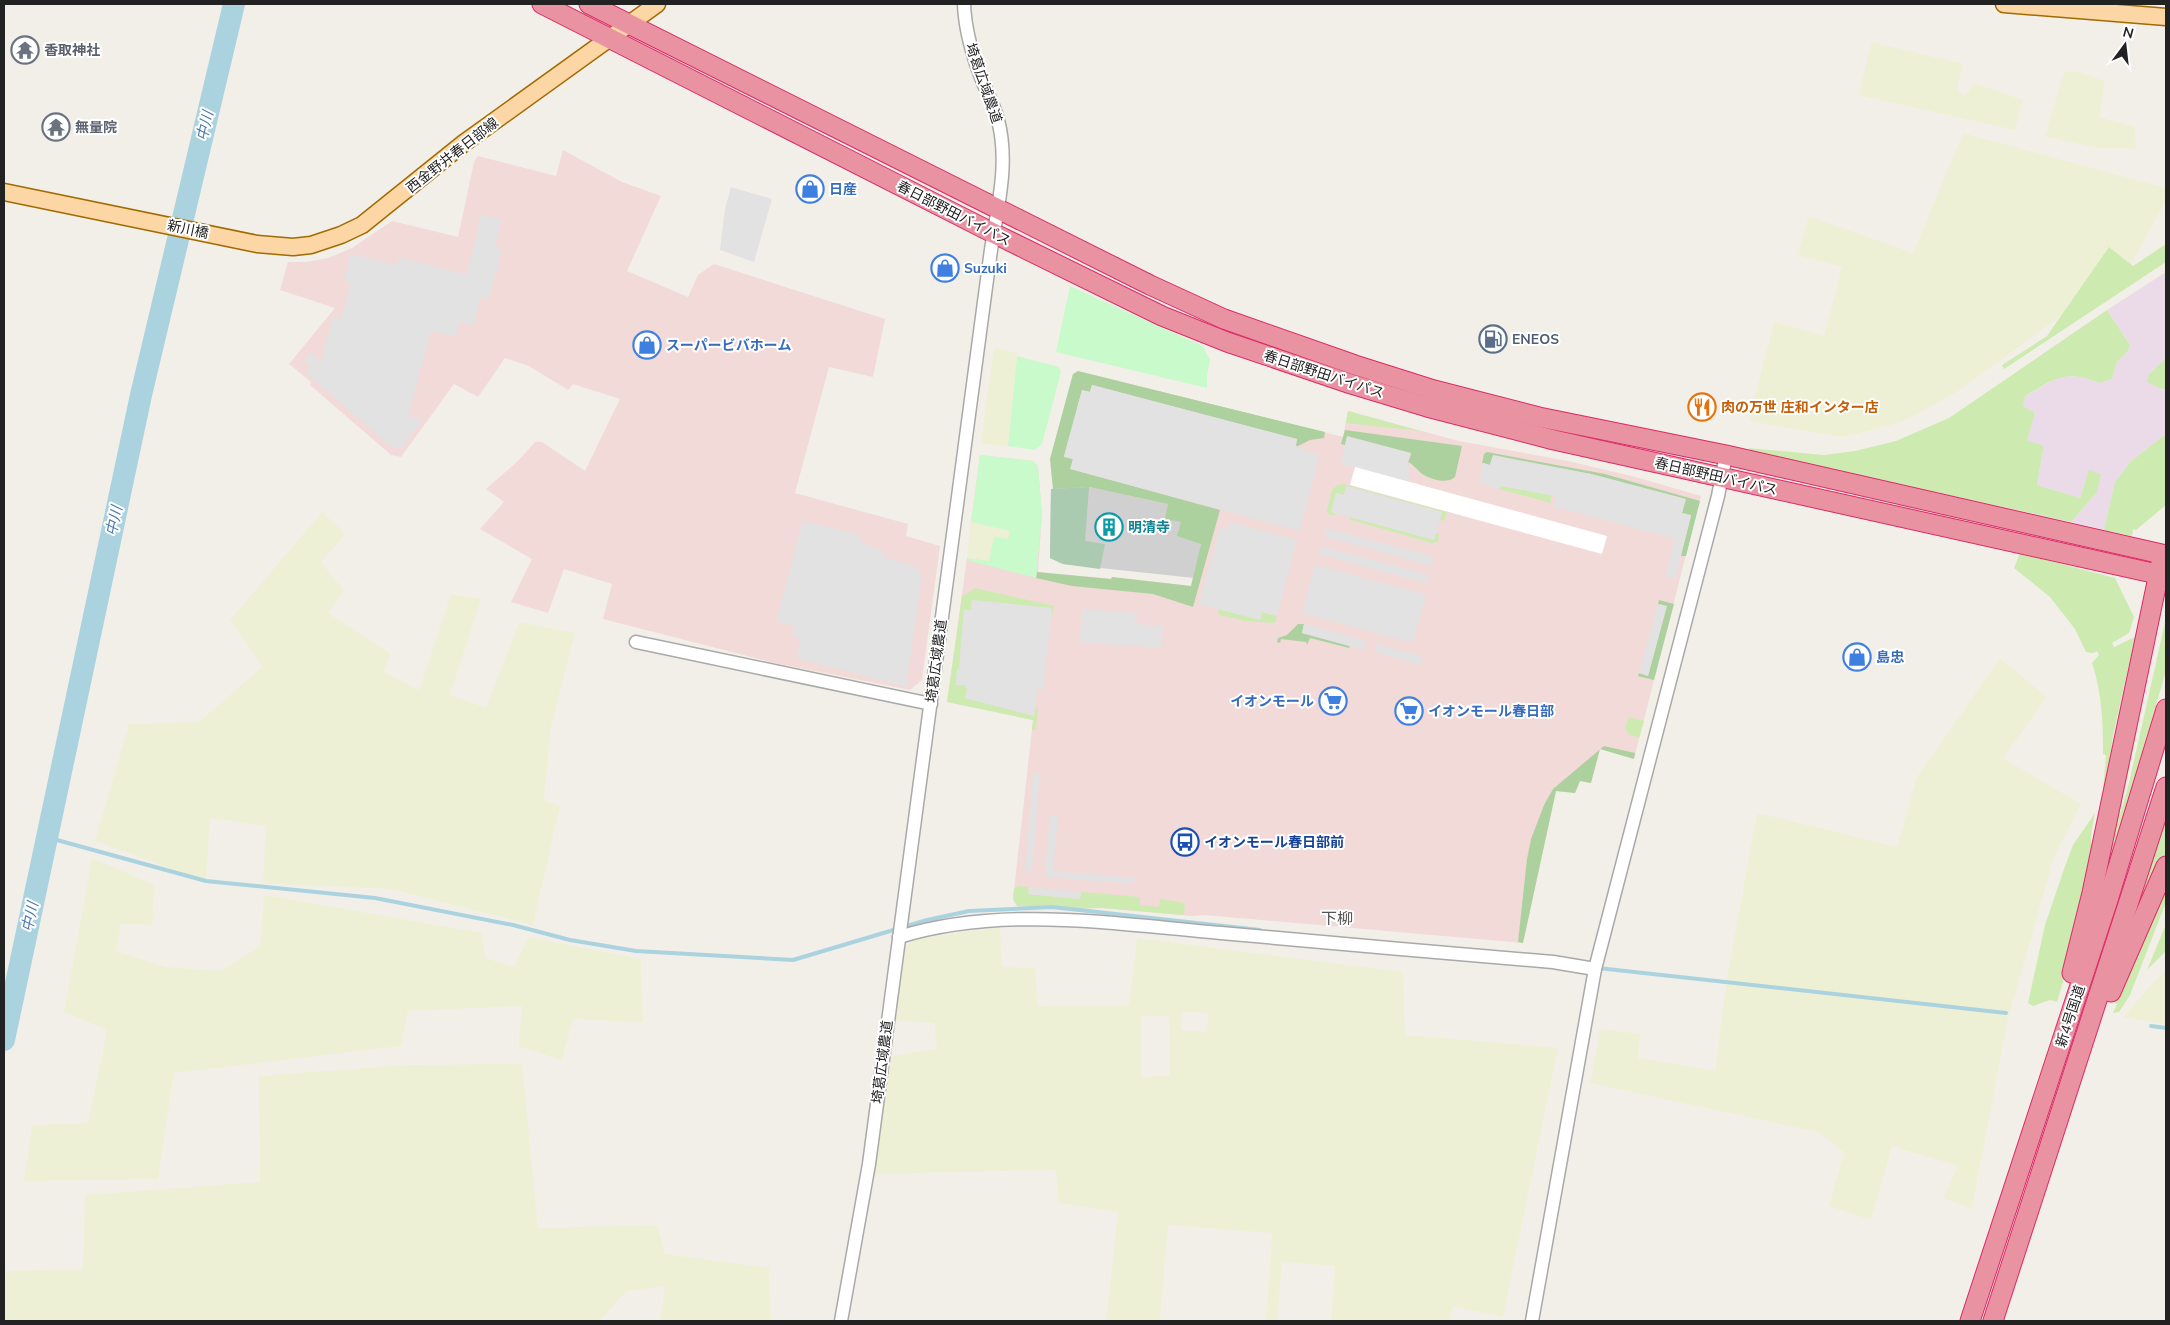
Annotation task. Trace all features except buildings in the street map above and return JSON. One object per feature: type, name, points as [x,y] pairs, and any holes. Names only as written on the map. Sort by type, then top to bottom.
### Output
[{"type":"highway","name":"春日部野田バイパス","points":[[542,4],[993,233],[1162,316],[1227,342],[1351,384],[1427,407],[1554,440],[2162,576]]},
{"type":"highway","name":"春日部野田バイパス","points":[[589,4],[997,210],[1224,319],[1355,366],[1434,390],[1539,417],[1726,455],[2165,552]]},
{"type":"highway","points":[[2040,1105],[2092,893],[2162,576],[2165,552]]},
{"type":"highway","name":"新4号国道","points":[[1970,1321],[2108,900],[2166,709]]},
{"type":"highway","name":"新4号国道","points":[[1993,1321],[2166,787]]},
{"type":"highway","points":[[2030,1211],[2109,998],[2166,866]]},
{"type":"main road","name":"西金野井春日部線","points":[[225,237],[257,244],[292,247],[325,241],[362,224],[464,144],[657,4]]},
{"type":"main road","points":[[2004,4],[2166,17]]},
{"type":"main road","name":"新川橋","points":[[4,192],[225,237]]},
{"type":"street","name":"埼葛広域農道","points":[[841,1321],[869,1164],[993,233],[1004,173],[998,120],[971,49],[966,31],[964,4]]},
{"type":"street","points":[[1532,1321],[1595,969],[1718,496],[1720,477],[1726,455]]},
{"type":"street","points":[[636,642],[931,704]]},
{"type":"street","points":[[899,937],[949,924],[976,921],[1078,921],[1552,962],[1595,969]]},
{"type":"shaded area","points":[[563,150],[622,182],[661,196],[627,271],[688,297],[698,275],[714,264],[885,319],[873,377],[829,367],[795,493],[908,524],[906,536],[940,546],[922,680],[910,690],[775,663],[603,619],[612,584],[564,569],[548,613],[511,602],[532,559],[480,529],[504,502],[486,489],[518,461],[535,442],[542,442],[585,471],[620,399],[573,384],[568,390],[529,366],[505,358],[478,397],[454,384],[401,457],[391,455],[310,385],[311,382],[289,364],[335,308],[280,290],[288,262],[307,262],[328,258],[352,248],[392,221],[458,237],[474,162],[478,156],[556,176]]},
{"type":"shaded area","points":[[731,187],[772,199],[754,262],[720,250],[725,209]]},
{"type":"shaded area","points":[[481,215],[502,220],[495,244],[502,249],[489,299],[481,297],[474,325],[460,322],[455,337],[431,331],[408,416],[422,420],[401,449],[392,447],[306,373],[311,367],[304,360],[310,352],[321,361],[333,317],[341,319],[351,283],[344,281],[351,254],[397,265],[399,257],[467,275]]},
{"type":"shaded area","points":[[2166,272],[2166,358],[2149,374],[2162,390],[2166,391],[2166,434],[2131,461],[2115,482],[2104,530],[2071,522],[2097,492],[2089,471],[2080,498],[2037,485],[2044,446],[2026,440],[2035,413],[2022,406],[2025,396],[2059,377],[2081,376],[2099,383],[2112,379],[2117,362],[2128,351],[2130,345],[2107,310]]},
{"type":"shaded area","points":[[1078,371],[1343,437],[1348,411],[1459,441],[1568,461],[1632,476],[1701,496],[1634,759],[1600,749],[1591,783],[1580,781],[1575,793],[1556,791],[1523,943],[1204,915],[1191,916],[1102,908],[1056,909],[1017,906],[1013,899],[1033,720],[947,702],[967,558],[989,561],[1010,531],[971,522],[980,455],[1033,461],[1038,466],[1042,514],[1038,572],[1111,579],[1112,577],[1191,586],[1201,544],[1089,487],[1053,489],[1050,459],[1073,374]]},
{"type":"shaded area","points":[[1092,385],[1297,439],[1296,446],[1319,456],[1300,531],[1070,469],[1073,459],[1064,457],[1082,390],[1090,392]]},
{"type":"shaded area","points":[[1347,436],[1411,453],[1408,462],[1409,482],[1341,464]]},
{"type":"shaded area","points":[[1493,455],[1591,474],[1686,499],[1682,513],[1691,515],[1675,579],[1665,577],[1675,539],[1553,506],[1556,496],[1501,486],[1499,489],[1479,483],[1483,463],[1490,465]]},
{"type":"shaded area","points":[[1346,486],[1442,512],[1434,540],[1331,512],[1336,493],[1344,495]]},
{"type":"shaded area","points":[[1089,487],[1168,504],[1201,544],[1194,578],[1063,564],[1050,558],[1051,489]]},
{"type":"shaded area","points":[[803,521],[860,535],[859,541],[885,552],[884,557],[920,568],[919,574],[922,576],[906,687],[797,658],[800,639],[792,636],[794,626],[776,621]]},
{"type":"shaded area","points":[[1230,522],[1297,540],[1277,616],[1262,612],[1260,620],[1199,604],[1220,528],[1228,530]]},
{"type":"shaded area","points":[[1326,528],[1434,557],[1432,566],[1324,536]]},
{"type":"shaded area","points":[[1320,546],[1428,575],[1426,583],[1318,554]]},
{"type":"shaded area","points":[[1315,565],[1426,595],[1414,639],[1409,642],[1302,613]]},
{"type":"shaded area","points":[[972,600],[1052,608],[1043,690],[1037,690],[1034,716],[965,698],[967,689],[965,685],[956,685],[964,609],[971,610]]},
{"type":"shaded area","points":[[1658,604],[1667,606],[1648,676],[1639,673]]},
{"type":"shaded area","points":[[1082,609],[1137,613],[1136,624],[1163,626],[1161,648],[1080,642]]},
{"type":"shaded area","points":[[1304,624],[1366,641],[1364,650],[1302,633]]},
{"type":"shaded area","points":[[1377,644],[1422,656],[1420,665],[1375,652]]},
{"type":"shaded area","points":[[1033,774],[1040,774],[1032,872],[1025,871]]},
{"type":"shaded area","points":[[1050,816],[1058,816],[1053,871],[1134,878],[1133,884],[1047,877],[1045,874]]},
{"type":"shaded area","points":[[1029,887],[1081,892],[1080,899],[1028,894]]},
{"type":"green space","points":[[1872,42],[1963,64],[1957,90],[1965,96],[1974,83],[2023,100],[2015,130],[1858,95]]},
{"type":"green space","points":[[2064,72],[2079,72],[2105,81],[2099,117],[2135,127],[2136,149],[2097,148],[2045,136]]},
{"type":"green space","points":[[1963,133],[2166,188],[2166,200],[2131,265],[1957,392],[1902,422],[1844,437],[1749,421],[1774,322],[1824,336],[1842,267],[1797,255],[1809,216],[1913,253]]},
{"type":"green space","points":[[2166,244],[2166,262],[2004,369],[2002,365],[2047,336],[2109,247],[2133,266]]},
{"type":"green space","points":[[1070,286],[1203,346],[1210,360],[1207,388],[1056,352]]},
{"type":"green space","points":[[2107,310],[2130,345],[2128,351],[2117,362],[2112,379],[2099,383],[2077,377],[2060,378],[2025,396],[2023,406],[2035,413],[2027,440],[2044,446],[2037,485],[2080,498],[2089,470],[2101,474],[2097,492],[2071,522],[1751,451],[1749,448],[1824,455],[1855,451],[1896,441],[1949,418]]},
{"type":"green space","points":[[994,347],[1017,353],[1008,446],[981,443]]},
{"type":"green space","points":[[1017,356],[1059,367],[1061,372],[1042,444],[1034,450],[1008,446]]},
{"type":"green space","points":[[2166,358],[2166,391],[2147,382],[2149,374]]},
{"type":"green space","points":[[1078,371],[1325,432],[1324,438],[1310,440],[1295,446],[1297,439],[1092,385],[1090,392],[1082,390],[1064,456],[1073,459],[1071,469],[1220,510],[1193,607],[1153,594],[1072,586],[1036,578],[1037,572],[1111,579],[1112,577],[1191,586],[1201,544],[1177,536],[1181,522],[1165,519],[1168,504],[1089,487],[1053,489],[1050,459],[1073,374]]},
{"type":"green space","points":[[1348,411],[1420,431],[1346,423]]},
{"type":"green space","points":[[1345,430],[1462,446],[1455,477],[1448,480],[1440,480],[1424,475],[1408,462],[1411,454],[1347,437],[1345,445],[1341,444]]},
{"type":"green space","points":[[2166,434],[2166,505],[2136,530],[2133,529],[2132,536],[2104,530],[2115,482],[2131,461]]},
{"type":"green space","points":[[1487,452],[1605,474],[1700,501],[1686,556],[1681,556],[1691,516],[1682,513],[1685,499],[1591,474],[1493,456],[1490,465],[1482,463],[1484,454]]},
{"type":"green space","points":[[980,455],[1033,461],[1038,466],[1042,514],[1036,578],[970,561],[967,558],[989,561],[994,537],[1008,539],[1010,531],[971,522]]},
{"type":"green space","points":[[1343,484],[1447,512],[1444,521],[1440,520],[1442,512],[1347,486],[1344,495],[1336,493],[1331,512],[1338,515],[1330,515],[1327,511],[1332,490],[1337,485]]},
{"type":"green space","points":[[1500,486],[1552,495],[1550,503],[1499,489]]},
{"type":"green space","points":[[1089,487],[1085,541],[1105,544],[1100,569],[1063,564],[1050,558],[1051,489]]},
{"type":"green space","points":[[1351,511],[1434,540],[1436,533],[1439,533],[1438,542],[1432,543],[1351,520]]},
{"type":"green space","points":[[322,512],[346,534],[321,562],[344,591],[328,613],[390,653],[384,672],[419,690],[451,594],[481,599],[450,695],[486,708],[519,622],[575,633],[551,727],[544,800],[560,806],[533,925],[390,889],[263,883],[266,826],[210,818],[206,881],[95,841],[129,724],[199,722],[262,667],[230,620]]},
{"type":"green space","points":[[971,522],[1010,531],[1008,539],[989,561],[967,558]]},
{"type":"green space","points":[[2020,553],[2115,578],[2134,617],[2129,633],[2112,643],[2114,647],[2135,637],[2113,736],[2106,790],[2069,962],[2057,1002],[2050,1000],[2033,1006],[2028,1003],[2045,925],[2073,845],[2095,813],[2091,848],[2103,792],[2106,755],[2103,754],[2100,697],[2092,663],[2099,655],[2097,651],[2093,653],[2086,652],[2075,629],[2050,597],[2014,568]]},
{"type":"green space","points":[[975,588],[1054,606],[1052,616],[1052,608],[972,601],[971,610],[964,610],[959,669],[957,669],[967,689],[965,698],[1034,716],[1036,707],[1038,707],[1036,730],[1032,730],[1033,720],[947,702],[962,597]]},
{"type":"green space","points":[[1659,600],[1674,604],[1654,680],[1638,676],[1639,673],[1648,676],[1666,606],[1658,604]]},
{"type":"green space","points":[[1219,609],[1260,620],[1262,612],[1277,616],[1275,623],[1245,621],[1221,615],[1218,613]]},
{"type":"green space","points":[[2166,618],[2166,671],[2099,896],[2115,816],[2140,715],[2118,821],[2129,783]]},
{"type":"green space","points":[[1298,624],[1304,624],[1302,633],[1350,646],[1349,648],[1310,638],[1307,645],[1306,642],[1281,639],[1280,643],[1277,642],[1278,638],[1287,635]]},
{"type":"green space","points":[[2000,658],[2047,697],[2003,758],[2081,804],[2054,857],[2007,1023],[1972,1209],[1943,1198],[1958,1166],[1892,1146],[1871,1220],[1829,1206],[1844,1152],[1818,1132],[1590,1083],[1601,1029],[1640,1034],[1638,1058],[1715,1071],[1727,978],[1757,813],[1897,847],[1917,777]]},
{"type":"green space","points":[[1629,717],[1644,721],[1639,738],[1629,734],[1625,728]]},
{"type":"green space","points":[[1604,746],[1635,753],[1634,759],[1600,749]]},
{"type":"green space","points":[[1600,749],[1591,783],[1580,781],[1575,793],[1556,791],[1523,943],[1518,942],[1527,859],[1531,839],[1544,805],[1553,789]]},
{"type":"green space","points":[[2166,817],[2166,853],[2128,935]]},
{"type":"green space","points":[[92,858],[155,885],[152,925],[121,924],[116,951],[166,967],[221,971],[260,946],[264,895],[482,933],[485,958],[514,967],[528,937],[641,959],[643,1022],[573,1019],[562,1060],[518,1046],[522,1006],[408,1011],[401,1046],[174,1073],[158,1179],[24,1181],[32,1125],[88,1123],[107,1030],[64,1012]]},
{"type":"green space","points":[[2166,881],[2166,902],[2130,995],[2119,1012],[2113,1013],[2117,1004],[2113,1002]]},
{"type":"green space","points":[[1018,886],[1029,887],[1028,894],[1080,899],[1081,892],[1140,897],[1140,905],[1159,907],[1160,899],[1185,903],[1184,915],[1102,908],[1056,909],[1017,906],[1013,899],[1014,889]]},
{"type":"green space","points":[[2166,924],[2166,951],[2147,970]]},
{"type":"green space","points":[[1000,927],[1002,967],[1035,968],[1038,1006],[1129,1005],[1137,938],[1403,972],[1405,1035],[1558,1048],[1503,1317],[1453,1306],[1450,1321],[1331,1321],[1335,1266],[1282,1262],[1277,1321],[1266,1321],[1272,1233],[1168,1225],[1160,1321],[1106,1321],[1118,1212],[1059,1203],[1056,1170],[873,1174],[892,1056],[937,1049],[934,1023],[895,1020],[906,945],[916,939]],"holes":[[[1182,1012],[1208,1013],[1207,1032],[1181,1030]],[[1141,1016],[1169,1016],[1170,1076],[1141,1077]]]},
{"type":"green space","points":[[2166,970],[2166,1024],[2123,1017],[2144,993]]},
{"type":"green space","points":[[522,1064],[538,1228],[657,1225],[665,1254],[769,1268],[771,1321],[660,1321],[665,1286],[627,1291],[599,1321],[4,1321],[4,1284],[7,1271],[83,1269],[85,1195],[260,1182],[259,1076],[407,1065]]},
{"type":"pier","points":[[1355,467],[1607,536],[1602,554],[1350,485]]},
{"type":"waterway","name":"中川","points":[[4,1040],[141,395],[234,4]]},
{"type":"waterway","points":[[46,837],[206,881],[375,898],[513,925],[570,940],[636,951],[793,960],[927,920],[969,911],[1052,907],[1260,930]]},
{"type":"waterway","points":[[1598,968],[2006,1013]]},
{"type":"waterway","points":[[2151,1026],[2166,1028]]},
{"type":"place","name":"香取神社","points":[[25,50]]},
{"type":"place","name":"無量院","points":[[56,127]]},
{"type":"place","name":"日産","points":[[810,189]]},
{"type":"place","name":"Suzuki","points":[[945,268]]},
{"type":"place","name":"ENEOS","points":[[1493,339]]},
{"type":"place","name":"スーパービバホーム","points":[[647,345]]},
{"type":"place","name":"肉の万世 庄和インター店","points":[[1702,407]]},
{"type":"place","name":"明清寺","points":[[1109,527]]},
{"type":"place","name":"島忠","points":[[1857,657]]},
{"type":"place","name":"イオンモール","points":[[1333,701]]},
{"type":"place","name":"イオンモール春日部","points":[[1409,711]]},
{"type":"place","name":"イオンモール春日部前","points":[[1185,842]]},
{"type":"district","name":"下柳","points":[[1337,918]]}]
